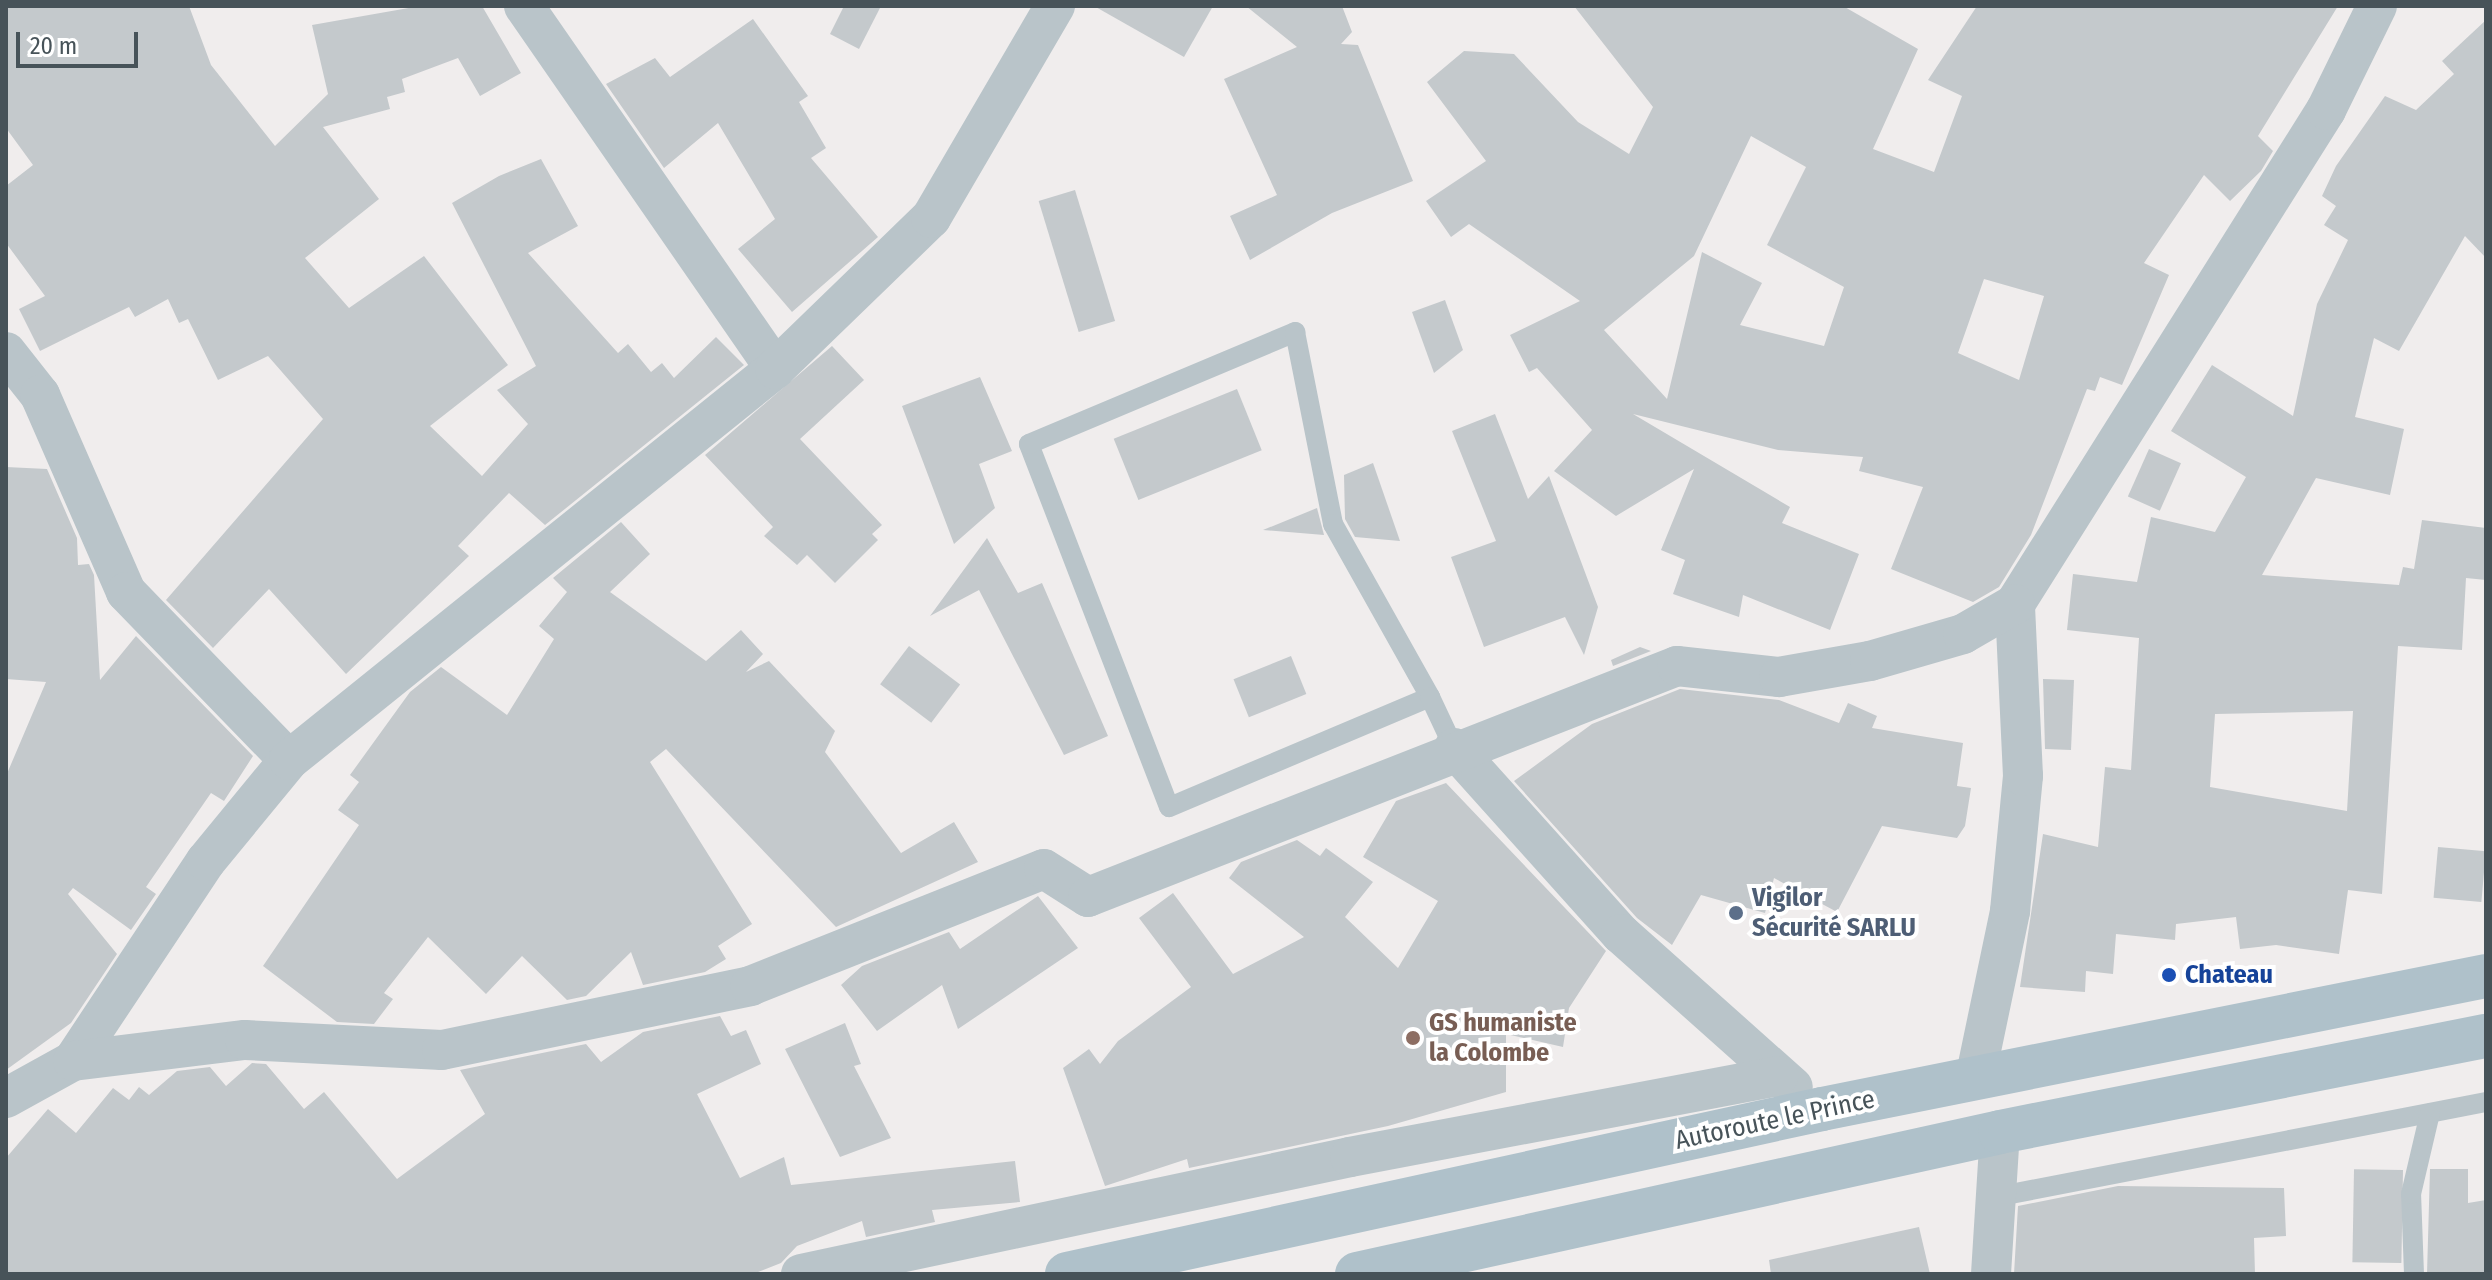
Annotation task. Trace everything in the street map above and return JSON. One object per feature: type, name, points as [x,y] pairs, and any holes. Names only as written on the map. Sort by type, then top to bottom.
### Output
[{"type":"main road","name":"Autoroute le Prince","points":[[1067,1274],[1822,1109],[2486,976]]},
{"type":"main road","points":[[1357,1274],[2000,1132],[2486,1036]]},
{"type":"street","points":[[524,6],[775,369]]},
{"type":"street","points":[[73,1061],[206,861],[289,760],[775,369],[931,218],[1055,6]]},
{"type":"street","points":[[6,1098],[73,1061],[245,1040],[442,1050],[750,986],[1044,869],[1088,897],[1454,748],[1677,666],[1779,677],[1855,664],[1963,634],[2015,604],[2326,110],[2377,6]]},
{"type":"street","points":[[6,352],[40,395],[126,592],[289,760]]},
{"type":"street","points":[[1975,1079],[2010,911],[2023,776],[2015,604]]},
{"type":"street","points":[[1454,748],[1621,934],[1778,1076],[1822,1109]]},
{"type":"street","points":[[801,1274],[877,1265],[1778,1076]]},
{"type":"street","points":[[1991,1274],[2000,1132]]},
{"type":"lane","points":[[1430,697],[1169,807],[1029,444],[1295,332],[1333,524],[1430,697],[1454,748]]},
{"type":"lane","points":[[1995,1197],[2486,1102]]},
{"type":"lane","points":[[2414,1274],[2411,1194],[2430,1113]]},
{"type":"building","points":[[6,6],[189,6],[211,65],[275,146],[328,94],[312,25],[420,6],[482,6],[521,73],[480,96],[458,58],[402,79],[405,92],[387,97],[390,109],[323,127],[379,199],[305,258],[349,308],[424,256],[508,365],[430,426],[482,476],[528,424],[497,390],[536,366],[452,203],[499,176],[541,159],[578,226],[528,253],[618,353],[628,344],[651,372],[662,363],[674,378],[716,337],[744,365],[545,525],[509,493],[458,546],[469,556],[346,674],[269,589],[213,648],[166,600],[323,419],[268,356],[218,380],[188,319],[179,323],[168,299],[135,317],[129,307],[40,351],[19,309],[45,296],[6,243],[6,186],[33,165],[6,128]]},
{"type":"building","points":[[844,6],[881,6],[859,49],[830,34]]},
{"type":"building","points":[[1094,6],[1213,6],[1184,57]]},
{"type":"building","points":[[1246,6],[1342,6],[1352,32],[1341,44],[1358,45],[1413,181],[1332,213],[1250,260],[1230,216],[1277,195],[1224,79],[1297,47]]},
{"type":"building","points":[[1574,6],[1843,6],[1918,49],[1873,149],[1934,172],[1962,96],[1928,80],[1977,6],[2338,6],[2258,136],[2273,151],[2261,171],[2230,201],[2204,175],[2144,263],[2169,275],[2122,385],[2100,377],[2095,391],[2087,389],[2031,535],[1999,587],[1973,602],[1891,569],[1923,487],[1859,471],[1863,457],[1778,450],[1633,414],[1790,507],[1782,523],[1859,554],[1830,630],[1743,595],[1739,617],[1673,594],[1685,560],[1661,550],[1694,469],[1616,516],[1554,471],[1592,430],[1537,368],[1529,372],[1510,335],[1580,301],[1469,224],[1451,237],[1426,201],[1486,161],[1427,82],[1464,51],[1514,54],[1578,122],[1629,154],[1653,107]],"holes":[[[1751,136],[1806,167],[1767,245],[1844,287],[1824,346],[1740,325],[1762,283],[1702,252],[1667,399],[1604,330],[1694,256]],[[1984,279],[2044,296],[2019,380],[1958,353]]]},
{"type":"building","points":[[753,19],[808,96],[799,102],[826,148],[811,158],[878,237],[792,312],[738,249],[775,219],[718,123],[664,168],[606,84],[655,58],[670,77]]},
{"type":"building","points":[[2486,20],[2486,258],[2465,236],[2399,351],[2374,338],[2355,417],[2404,429],[2390,495],[2316,478],[2262,575],[2399,585],[2403,567],[2414,569],[2422,520],[2486,528],[2486,580],[2466,578],[2462,650],[2398,646],[2382,894],[2348,890],[2339,954],[2276,945],[2240,949],[2236,917],[2176,924],[2175,940],[2116,934],[2113,974],[2086,971],[2085,992],[2020,987],[2043,834],[2098,847],[2105,767],[2131,770],[2139,638],[2067,630],[2073,574],[2137,582],[2151,517],[2215,532],[2246,477],[2171,431],[2212,365],[2293,416],[2317,304],[2348,240],[2324,225],[2336,206],[2322,196],[2336,166],[2385,96],[2416,110],[2454,74],[2442,61]],"holes":[[[2353,711],[2347,811],[2210,787],[2215,714]]]},
{"type":"building","points":[[1075,190],[1115,321],[1079,332],[1039,201]]},
{"type":"building","points":[[1445,300],[1463,350],[1434,373],[1412,312]]},
{"type":"building","points":[[832,346],[864,380],[800,439],[882,525],[872,534],[878,540],[835,583],[807,555],[797,565],[764,536],[773,527],[705,455]]},
{"type":"building","points":[[980,377],[1012,451],[979,464],[995,508],[954,544],[902,406]]},
{"type":"building","points":[[1237,389],[1262,450],[1138,500],[1114,439]]},
{"type":"building","points":[[1495,414],[1528,499],[1549,476],[1598,607],[1584,655],[1565,617],[1484,647],[1451,557],[1496,541],[1452,431]]},
{"type":"building","points":[[2149,449],[2181,463],[2160,511],[2128,497]]},
{"type":"building","points":[[1373,463],[1400,541],[1355,537],[1345,519],[1344,475]]},
{"type":"building","points":[[6,467],[47,469],[77,538],[78,565],[89,564],[94,575],[100,680],[136,636],[253,756],[224,801],[211,793],[146,887],[156,894],[131,930],[73,888],[68,894],[117,954],[71,1023],[6,1070],[6,776],[46,682],[6,679]]},
{"type":"building","points":[[1317,508],[1324,535],[1263,530]]},
{"type":"building","points":[[621,522],[650,554],[610,592],[706,661],[741,630],[763,654],[746,672],[769,661],[835,731],[825,752],[901,853],[954,822],[978,862],[836,927],[666,749],[650,762],[752,924],[718,946],[726,959],[705,972],[643,985],[631,952],[586,996],[567,1000],[522,956],[486,994],[428,937],[384,993],[393,999],[374,1024],[337,1022],[263,966],[359,825],[338,810],[359,782],[350,775],[410,692],[441,667],[507,715],[554,639],[539,626],[567,592],[553,578]]},
{"type":"building","points":[[987,538],[1018,593],[1042,583],[1108,736],[1064,755],[979,590],[930,616]]},
{"type":"building","points":[[909,646],[960,685],[931,723],[880,684]]},
{"type":"building","points":[[1640,647],[1651,651],[1613,666],[1611,660]]},
{"type":"building","points":[[1291,656],[1306,694],[1249,717],[1234,679]]},
{"type":"building","points":[[2043,679],[2074,680],[2071,750],[2045,749]]},
{"type":"building","points":[[1680,689],[1779,700],[1839,723],[1848,703],[1877,716],[1872,728],[1963,743],[1957,786],[1971,788],[1965,826],[1957,838],[1882,826],[1837,912],[1774,878],[1765,913],[1701,895],[1672,945],[1637,918],[1514,781],[1592,724]]},
{"type":"building","points":[[1446,783],[1606,951],[1569,1008],[1563,1047],[1506,1034],[1506,1092],[1388,1126],[1189,1168],[1187,1159],[1105,1186],[1063,1068],[1089,1049],[1100,1064],[1118,1041],[1191,987],[1139,918],[1173,893],[1233,974],[1304,937],[1229,878],[1241,862],[1297,840],[1320,856],[1326,848],[1373,882],[1345,917],[1398,968],[1438,901],[1363,857],[1396,801]]},
{"type":"building","points":[[2438,847],[2486,851],[2481,902],[2434,898]]},
{"type":"building","points":[[1038,896],[1078,948],[958,1029],[942,985],[877,1031],[841,985],[862,966],[949,932],[960,949]]},
{"type":"building","points":[[720,1016],[731,1036],[746,1030],[761,1064],[697,1094],[740,1178],[784,1157],[791,1185],[1015,1161],[1020,1202],[932,1210],[935,1222],[866,1237],[862,1221],[797,1246],[781,1263],[753,1274],[6,1274],[6,1158],[48,1109],[76,1133],[113,1088],[129,1100],[139,1087],[149,1095],[177,1071],[210,1067],[226,1086],[252,1063],[266,1064],[304,1109],[324,1092],[397,1179],[485,1114],[460,1070],[586,1044],[601,1062],[643,1032]]},
{"type":"building","points":[[845,1023],[861,1064],[854,1066],[891,1138],[840,1157],[785,1049]]},
{"type":"building","points":[[2354,1169],[2403,1170],[2401,1263],[2352,1262]]},
{"type":"building","points":[[2430,1169],[2468,1169],[2468,1203],[2486,1200],[2486,1274],[2427,1274]]},
{"type":"building","points":[[2118,1186],[2284,1188],[2286,1236],[2254,1238],[2255,1274],[2014,1274],[2018,1206]]},
{"type":"building","points":[[1919,1227],[1930,1274],[1771,1274],[1769,1260]]},
{"type":"place","name":"Vigilor Sécurité SARLU","points":[[1736,913]]},
{"type":"place","name":"Chateau","points":[[2169,975]]},
{"type":"place","name":"GS humaniste la Colombe","points":[[1413,1038]]}]
